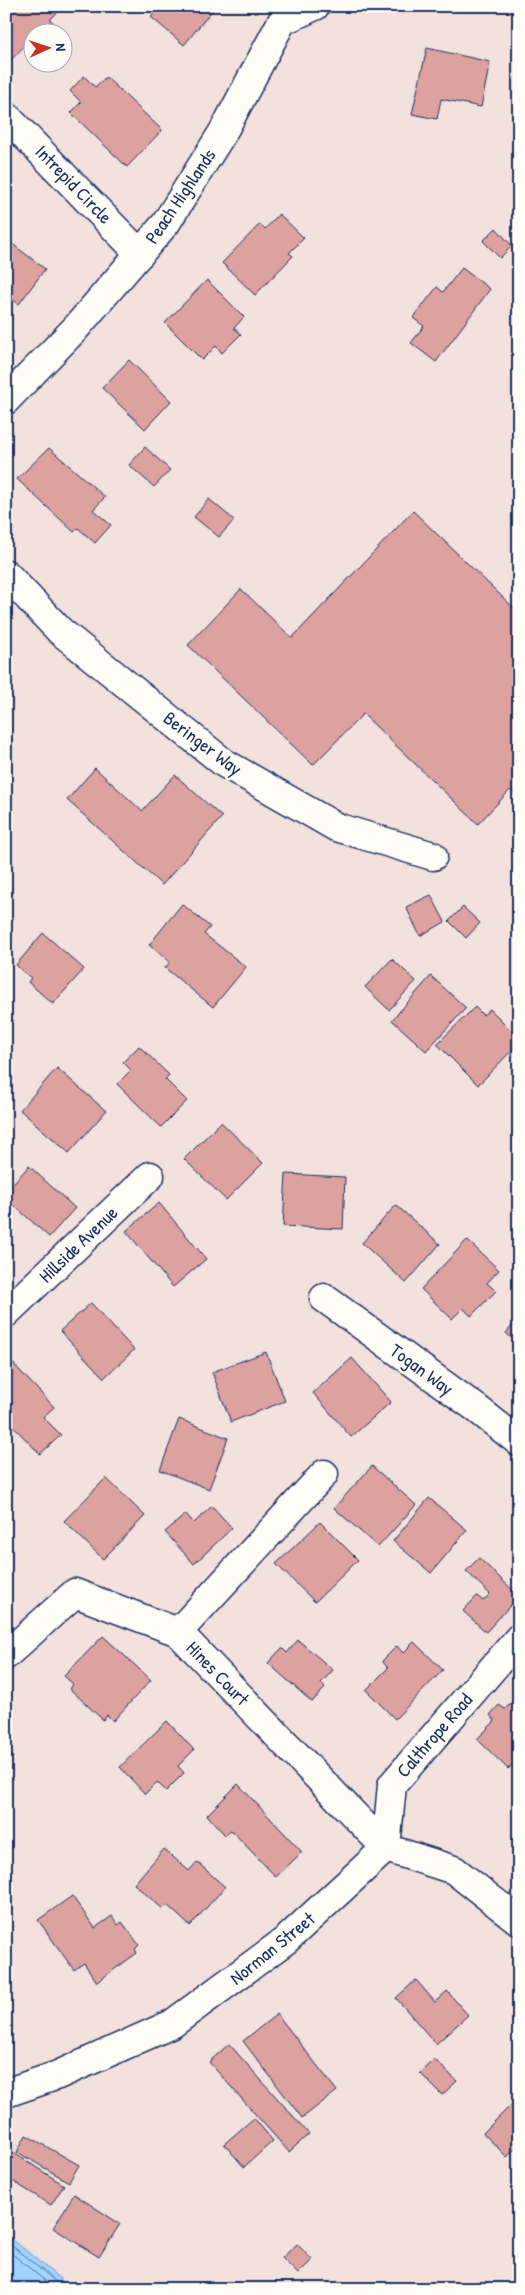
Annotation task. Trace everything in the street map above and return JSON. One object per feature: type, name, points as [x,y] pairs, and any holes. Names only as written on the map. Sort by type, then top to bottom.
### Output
[{"type":"street","name":"Peach Highlands","points":[[6,400],[75,329],[166,223],[223,132],[282,21],[315,6]]},
{"type":"street","name":"Intrepid Circle","points":[[6,116],[140,254]]},
{"type":"street","name":"Beringer Way","points":[[6,574],[60,631],[224,763],[336,827],[434,856]]},
{"type":"street","name":"Hillside Avenue","points":[[6,1313],[150,1176]]},
{"type":"street","name":"Togan Way","points":[[324,1298],[476,1408],[519,1442]]},
{"type":"street","name":"Hines Court","points":[[324,1474],[178,1632],[386,1848]]},
{"type":"street","points":[[6,1655],[75,1593],[178,1632]]},
{"type":"street","name":"Calthrope Road","points":[[386,1848],[392,1785],[519,1638]]},
{"type":"street","points":[[386,1848],[454,1870],[519,1920]]},
{"type":"street","name":"Norman Street","points":[[6,2093],[58,2075],[172,2024],[286,1940],[386,1848]]},
{"type":"water","points":[[6,2234],[72,2289],[6,2289]]},
{"type":"building","points":[[6,6],[63,6],[50,20],[52,22],[22,22],[22,48],[10,61],[6,58]]},
{"type":"building","points":[[160,6],[216,6],[184,45],[151,17]]},
{"type":"building","points":[[427,48],[490,62],[481,107],[441,99],[437,119],[412,114]]},
{"type":"building","points":[[84,76],[95,87],[106,77],[162,130],[127,167],[71,113],[81,102],[70,91]]},
{"type":"building","points":[[279,214],[304,238],[289,253],[293,256],[255,295],[222,263],[260,224],[265,229]]},
{"type":"building","points":[[496,228],[512,246],[500,258],[483,241]]},
{"type":"building","points":[[6,239],[45,269],[19,304],[6,295]]},
{"type":"building","points":[[462,268],[490,289],[436,362],[411,343],[424,326],[413,318],[437,287],[443,292]]},
{"type":"building","points":[[207,280],[244,317],[234,328],[241,334],[222,353],[216,346],[202,360],[165,323]]},
{"type":"building","points":[[129,360],[171,401],[145,429],[102,388]]},
{"type":"building","points":[[145,447],[170,470],[154,487],[129,465]]},
{"type":"building","points":[[49,448],[105,497],[93,510],[111,525],[95,543],[78,528],[74,532],[17,479]]},
{"type":"building","points":[[209,499],[234,520],[219,537],[194,517]]},
{"type":"building","points":[[413,511],[519,613],[519,798],[510,790],[478,824],[363,714],[313,765],[188,645],[241,589],[292,638]]},
{"type":"building","points":[[95,768],[142,811],[175,775],[222,817],[162,885],[67,800]]},
{"type":"building","points":[[431,895],[445,922],[420,936],[406,907]]},
{"type":"building","points":[[182,904],[210,927],[204,934],[246,967],[213,1007],[165,968],[170,962],[149,945]]},
{"type":"building","points":[[463,907],[480,923],[466,938],[449,921]]},
{"type":"building","points":[[43,933],[84,969],[53,1004],[28,982],[31,978],[16,965]]},
{"type":"building","points":[[392,959],[416,981],[389,1010],[365,987]]},
{"type":"building","points":[[431,976],[466,1008],[426,1051],[392,1020]]},
{"type":"building","points":[[475,1007],[483,1015],[490,1009],[519,1038],[519,1043],[478,1085],[437,1044]]},
{"type":"building","points":[[139,1046],[169,1075],[165,1079],[187,1101],[161,1127],[117,1084],[131,1070],[123,1062]]},
{"type":"building","points":[[57,1068],[106,1111],[69,1153],[20,1110]]},
{"type":"building","points":[[221,1122],[263,1163],[226,1200],[184,1159]]},
{"type":"building","points":[[29,1166],[75,1208],[49,1237],[6,1198],[6,1191]]},
{"type":"building","points":[[286,1174],[345,1177],[343,1229],[283,1226]]},
{"type":"building","points":[[159,1203],[206,1259],[173,1287],[126,1231]]},
{"type":"building","points":[[396,1205],[440,1244],[406,1283],[362,1243]]},
{"type":"building","points":[[467,1240],[499,1270],[487,1283],[496,1291],[471,1316],[463,1308],[452,1319],[421,1289]]},
{"type":"building","points":[[91,1303],[134,1350],[104,1378],[60,1331]]},
{"type":"building","points":[[519,1318],[519,1345],[506,1333]]},
{"type":"building","points":[[266,1352],[285,1401],[231,1422],[212,1372]]},
{"type":"building","points":[[7,1357],[54,1407],[43,1417],[61,1435],[40,1454],[6,1419]]},
{"type":"building","points":[[352,1358],[391,1402],[351,1437],[313,1393]]},
{"type":"building","points":[[179,1419],[228,1438],[209,1489],[160,1470]]},
{"type":"building","points":[[372,1466],[416,1505],[378,1547],[334,1508]]},
{"type":"building","points":[[106,1478],[145,1516],[103,1559],[64,1521]]},
{"type":"building","points":[[429,1498],[467,1530],[431,1573],[393,1541]]},
{"type":"building","points":[[212,1506],[232,1528],[194,1564],[165,1532],[186,1514],[194,1523]]},
{"type":"building","points":[[320,1522],[358,1560],[315,1602],[276,1564]]},
{"type":"building","points":[[479,1558],[519,1596],[486,1632],[463,1611],[477,1596],[483,1601],[490,1594],[466,1571]]},
{"type":"building","points":[[103,1636],[151,1680],[113,1721],[107,1715],[103,1720],[70,1689],[73,1684],[64,1676]]},
{"type":"building","points":[[298,1640],[333,1670],[321,1683],[325,1688],[312,1702],[268,1663],[282,1648],[287,1653]]},
{"type":"building","points":[[414,1642],[443,1670],[395,1719],[366,1690],[388,1668],[382,1661],[397,1646],[403,1653]]},
{"type":"building","points":[[519,1695],[519,1758],[508,1769],[477,1739],[495,1721],[490,1715],[499,1705],[505,1709]]},
{"type":"building","points":[[167,1721],[194,1750],[178,1766],[184,1773],[166,1791],[157,1782],[145,1794],[120,1767]]},
{"type":"building","points":[[238,1784],[302,1852],[276,1877],[231,1830],[225,1835],[207,1815]]},
{"type":"building","points":[[164,1849],[189,1871],[197,1862],[225,1887],[190,1926],[167,1905],[163,1909],[134,1884]]},
{"type":"building","points":[[72,1896],[95,1928],[112,1916],[118,1925],[122,1922],[139,1945],[135,1949],[137,1953],[97,1982],[84,1963],[74,1970],[38,1920]]},
{"type":"building","points":[[416,1980],[435,2002],[447,1991],[468,2015],[436,2044],[396,1998]]},
{"type":"building","points":[[277,2014],[337,2091],[302,2118],[243,2041]]},
{"type":"building","points":[[229,2044],[309,2134],[289,2152],[209,2062]]},
{"type":"building","points":[[434,2059],[457,2081],[442,2095],[420,2073]]},
{"type":"building","points":[[519,2097],[519,2153],[515,2149],[507,2157],[483,2133]]},
{"type":"building","points":[[254,2118],[273,2141],[244,2167],[224,2144]]},
{"type":"building","points":[[26,2135],[79,2165],[69,2182],[17,2152]]},
{"type":"building","points":[[9,2150],[64,2185],[51,2205],[6,2177],[6,2154]]},
{"type":"building","points":[[74,2194],[120,2224],[99,2257],[53,2228]]},
{"type":"building","points":[[297,2244],[312,2260],[298,2274],[282,2258]]}]
